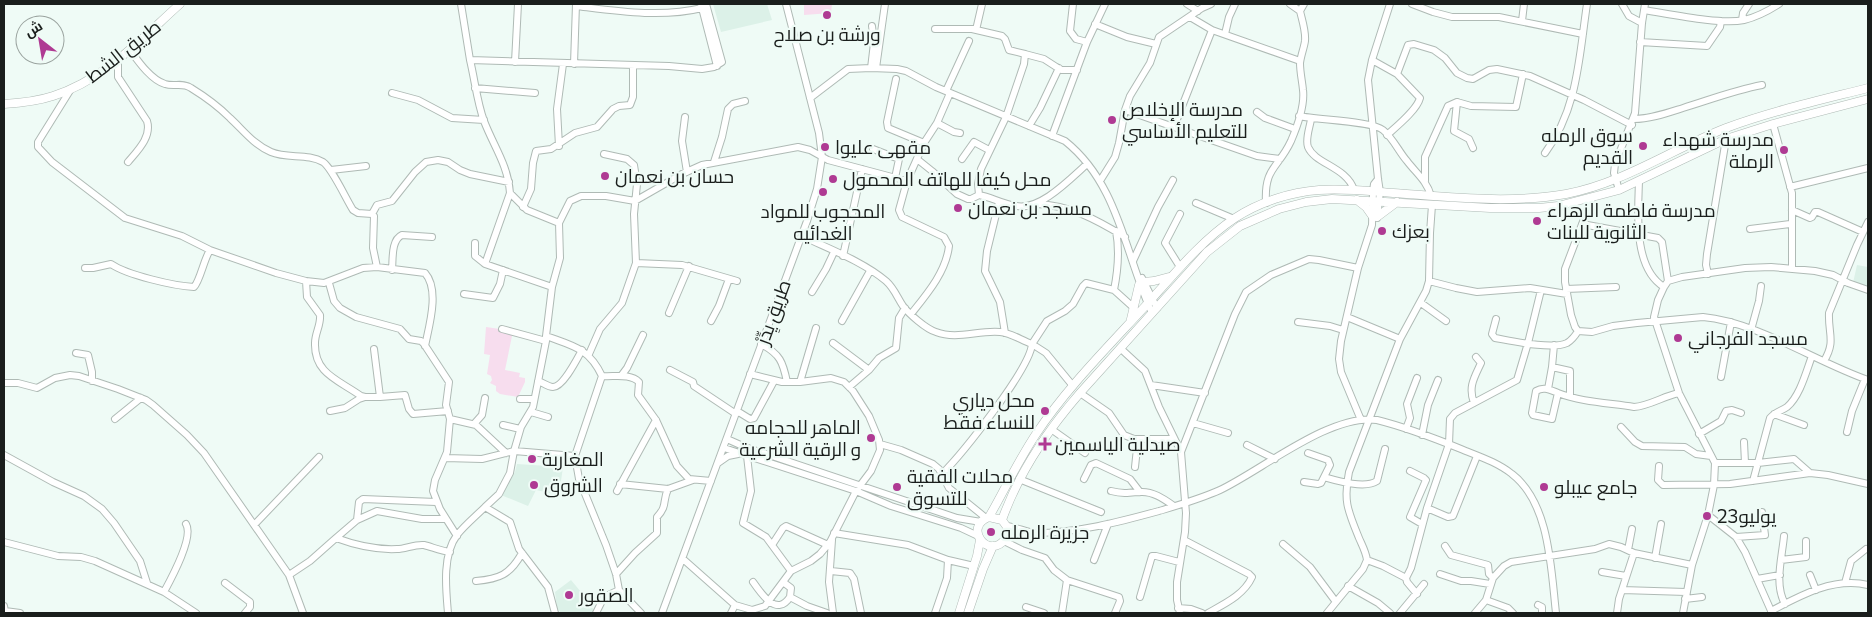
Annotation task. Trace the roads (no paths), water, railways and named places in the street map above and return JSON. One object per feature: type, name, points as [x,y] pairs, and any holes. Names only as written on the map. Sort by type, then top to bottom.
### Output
[{"type":"main road","name":"طريق الشط","points":[[4,104],[46,98],[89,80],[130,50],[180,4]]},
{"type":"main road","points":[[959,613],[974,566],[979,538],[978,529],[1029,445],[1073,386],[1131,320],[1180,267],[1219,230],[1234,219],[1266,203],[1299,192],[1354,190],[1431,196],[1537,199],[1584,190],[1615,180],[1724,129],[1753,118],[1868,88]]},
{"type":"main road","points":[[1004,523],[1019,479],[1051,429],[1080,393],[1208,252],[1240,226],[1279,209],[1306,202],[1332,199],[1490,208],[1539,208],[1592,198],[1619,190],[1726,139],[1773,124],[1868,99]]},
{"type":"main road","points":[[1357,200],[1366,207],[1374,220],[1397,202]]},
{"type":"main road","points":[[1131,320],[1142,283],[1173,275]]},
{"type":"main road","points":[[979,538],[986,545],[993,546],[1005,540],[1008,532],[1004,523],[994,516],[985,519]]},
{"type":"main road","points":[[968,613],[993,546]]},
{"type":"street","points":[[461,4],[475,88],[484,120],[506,169],[509,182],[510,193],[485,264]]},
{"type":"street","points":[[515,62],[518,4]]},
{"type":"street","name":"طريق يِدِّرْ","points":[[662,613],[818,189],[822,157],[819,133],[786,4]]},
{"type":"street","points":[[874,68],[885,4]]},
{"type":"street","points":[[976,30],[982,4]]},
{"type":"street","points":[[1073,4],[1070,31],[1076,39],[1087,42]]},
{"type":"street","points":[[1052,136],[1087,42],[1105,4]]},
{"type":"street","points":[[1187,4],[1198,11]]},
{"type":"street","points":[[1100,182],[1115,157],[1125,110],[1130,96],[1150,62],[1159,38],[1211,4]]},
{"type":"street","points":[[1225,34],[1229,18],[1236,4]]},
{"type":"street","points":[[1290,4],[1300,11]]},
{"type":"street","points":[[1266,203],[1266,181],[1291,140],[1303,97],[1300,60],[1305,40],[1300,11],[1304,4]]},
{"type":"street","points":[[1361,420],[1341,372],[1339,359],[1343,330],[1358,268],[1374,220],[1378,165],[1368,80],[1372,60],[1390,4]]},
{"type":"street","points":[[1412,4],[1452,17],[1474,18],[1488,16],[1583,34]]},
{"type":"street","points":[[1522,21],[1524,4]]},
{"type":"street","points":[[1545,153],[1554,141],[1572,96],[1582,50],[1587,4]]},
{"type":"street","points":[[1622,4],[1629,16],[1642,23]]},
{"type":"street","points":[[1742,20],[1743,13],[1749,4]]},
{"type":"street","points":[[1619,190],[1615,180],[1615,164],[1633,122],[1645,7],[1721,20],[1742,20],[1762,14],[1779,4]]},
{"type":"street","points":[[470,60],[702,69],[716,66],[722,62],[703,5],[678,13],[636,12],[576,5],[574,64]]},
{"type":"street","points":[[1190,17],[1212,30],[1300,60]]},
{"type":"street","points":[[1640,42],[1707,46],[1720,27],[1721,20]]},
{"type":"street","points":[[1095,24],[1127,37],[1156,44]]},
{"type":"street","points":[[872,26],[874,68]]},
{"type":"street","points":[[936,29],[976,30],[1002,36],[1009,50],[1044,59],[1064,71],[1076,70]]},
{"type":"street","points":[[1174,127],[1212,30]]},
{"type":"street","points":[[911,314],[933,286],[946,260],[949,246],[944,237],[901,215],[900,208],[907,181],[916,159],[937,123],[969,41]]},
{"type":"street","points":[[1397,74],[1408,45],[1414,44],[1434,50],[1445,58],[1457,73],[1467,78],[1473,79],[1489,70],[1496,69],[1523,74],[1633,122],[1732,91],[1762,85]]},
{"type":"street","points":[[130,50],[146,70],[159,82],[170,85],[184,85],[191,88],[227,115],[248,138],[260,146],[279,154],[321,161],[331,170],[353,210],[358,213],[372,214]]},
{"type":"street","points":[[978,195],[979,175],[989,150],[1006,118],[1024,64],[1024,54]]},
{"type":"street","points":[[118,59],[118,77],[149,127],[142,145],[128,162]]},
{"type":"street","points":[[1372,60],[1397,74],[1420,98],[1420,102],[1388,135]]},
{"type":"street","points":[[558,146],[557,109],[563,64]]},
{"type":"street","points":[[523,207],[531,189],[532,163],[536,151],[551,149],[575,133],[597,127],[613,109],[619,106],[630,105],[633,97],[633,65]]},
{"type":"street","points":[[810,98],[848,70],[874,68],[906,71],[1006,118],[1052,136],[1072,147],[1087,164],[1109,197],[1136,271],[1154,310]]},
{"type":"street","points":[[1029,126],[1040,108],[1059,68]]},
{"type":"street","points":[[1431,196],[1425,182],[1424,164],[1428,148],[1448,106],[1456,102],[1471,106],[1516,108],[1523,74]]},
{"type":"street","points":[[896,80],[888,128],[924,143]]},
{"type":"street","points":[[71,88],[38,142],[40,151],[124,218],[182,236],[210,250],[291,278],[306,281],[329,283],[356,270],[377,267],[423,272],[430,279],[432,285],[432,301],[425,346]]},
{"type":"street","points":[[475,88],[535,93]]},
{"type":"street","points":[[392,93],[418,100],[452,118],[484,120]]},
{"type":"street","points":[[714,162],[728,108],[733,104],[745,101]]},
{"type":"street","points":[[1456,102],[1454,131],[1469,139],[1473,148]]},
{"type":"street","points":[[1125,110],[1257,156],[1280,160]]},
{"type":"street","points":[[1257,112],[1265,118],[1295,128]]},
{"type":"street","points":[[1299,116],[1380,128],[1388,135],[1416,173],[1425,182]]},
{"type":"street","points":[[685,118],[682,141],[687,172]]},
{"type":"street","points":[[1312,119],[1307,138],[1309,149],[1350,180],[1354,190]]},
{"type":"street","points":[[937,123],[954,132],[960,132]]},
{"type":"street","points":[[1773,124],[1779,152],[1790,187],[1792,269]]},
{"type":"street","points":[[1708,274],[1706,265],[1707,254],[1726,139]]},
{"type":"street","points":[[962,158],[974,142],[989,150]]},
{"type":"street","points":[[448,613],[446,578],[450,552],[456,536],[499,494],[508,478],[520,429],[531,412],[546,338],[552,287],[560,258],[559,223],[570,201],[577,197],[606,196],[635,201],[687,172],[714,162],[730,161],[798,147],[810,150],[822,157],[907,181]]},
{"type":"street","points":[[874,149],[900,159],[896,178]]},
{"type":"street","points":[[538,381],[552,387],[557,386],[564,379],[586,352],[600,329],[622,303],[636,263],[635,201],[637,184],[634,164],[627,159],[604,154]]},
{"type":"street","points":[[916,159],[957,194],[968,199],[978,195],[990,197],[999,202],[1017,207],[1036,204],[1070,209],[1125,237]]},
{"type":"street","points":[[377,267],[373,252],[374,216],[372,214],[377,205],[392,201],[415,172],[426,162],[438,160],[448,162],[470,174],[509,182]]},
{"type":"street","points":[[1036,204],[1065,184],[1087,164]]},
{"type":"street","points":[[331,170],[366,166]]},
{"type":"street","points":[[1790,187],[1868,168]]},
{"type":"street","points":[[843,256],[862,169]]},
{"type":"street","points":[[1133,262],[1158,207],[1173,180]]},
{"type":"street","points":[[1639,181],[1638,236],[1651,275],[1666,284]]},
{"type":"street","points":[[510,193],[523,207],[540,217],[559,223]]},
{"type":"street","points":[[1578,331],[1575,327],[1565,274],[1566,265],[1592,198]]},
{"type":"street","points":[[999,202],[987,250],[985,271],[1000,302],[1005,333]]},
{"type":"street","points":[[1196,203],[1234,219]]},
{"type":"street","points":[[1417,594],[1406,578],[1368,560],[1348,507],[1346,496],[1349,472],[1400,339],[1421,303],[1429,281],[1432,205]]},
{"type":"street","points":[[1792,210],[1810,218],[1815,212],[1818,212],[1863,232]]},
{"type":"street","points":[[1180,214],[1165,243],[1180,267]]},
{"type":"street","points":[[1824,361],[1831,348],[1832,341],[1828,323],[1829,313],[1868,222]]},
{"type":"street","points":[[1582,224],[1661,240],[1666,284],[1655,310],[1656,321],[1679,393],[1715,463],[1714,485],[1708,515],[1692,564],[1683,613]]},
{"type":"street","points":[[1750,229],[1790,224]]},
{"type":"street","points":[[1114,290],[1119,248],[1116,231]]},
{"type":"street","points":[[392,270],[395,243],[398,237],[402,235],[432,237]]},
{"type":"street","points":[[802,236],[870,271],[890,285],[905,308],[928,328],[936,332],[960,336],[982,332],[1005,333],[1032,344],[1046,354],[1073,386]]},
{"type":"street","points":[[475,244],[475,256],[485,264],[552,287]]},
{"type":"street","points":[[85,268],[111,264],[121,270],[168,283],[194,287],[197,284],[204,260],[210,250]]},
{"type":"street","points":[[812,292],[834,252]]},
{"type":"street","points":[[1181,452],[1235,314],[1246,292],[1251,287],[1285,268],[1309,259],[1358,268]]},
{"type":"street","points":[[636,263],[669,263],[689,266],[733,280],[711,321]]},
{"type":"street","points":[[669,313],[689,266]]},
{"type":"street","points":[[1666,284],[1676,278],[1745,268],[1792,269],[1833,275],[1868,290]]},
{"type":"street","points":[[464,294],[493,298],[500,284],[503,270]]},
{"type":"street","points":[[842,321],[870,271]]},
{"type":"street","points":[[306,281],[307,297],[320,315],[315,342],[318,362],[329,376],[365,398]]},
{"type":"street","points":[[1429,281],[1478,292],[1518,288],[1567,291],[1616,287]]},
{"type":"street","points":[[329,283],[334,301],[340,308],[356,317],[400,329],[409,339],[421,341],[449,382],[446,405],[450,420],[445,458],[433,486],[436,502],[456,536]]},
{"type":"street","points":[[942,474],[958,456],[1012,384],[1027,359],[1032,344],[1048,321],[1073,304],[1084,284],[1088,283],[1114,290],[1134,308]]},
{"type":"street","points":[[1751,330],[1761,286]]},
{"type":"street","points":[[1406,578],[1411,568],[1422,524],[1449,444],[1450,419],[1452,415],[1517,380],[1541,290]]},
{"type":"street","points":[[1421,303],[1446,321]]},
{"type":"street","points":[[849,387],[869,370],[879,358],[896,348],[900,318],[905,308]]},
{"type":"street","points":[[1347,317],[1400,339]]},
{"type":"street","points":[[1578,331],[1592,332],[1613,326],[1703,317],[1731,322],[1867,379],[1852,411],[1847,432]]},
{"type":"street","points":[[1496,319],[1492,334],[1495,338],[1528,344],[1554,345],[1568,342],[1578,331]]},
{"type":"street","points":[[1298,322],[1330,326],[1343,330]]},
{"type":"street","points":[[1721,377],[1731,322]]},
{"type":"street","points":[[800,382],[816,328]]},
{"type":"street","points":[[502,329],[546,338],[586,352],[602,376]]},
{"type":"street","points":[[621,376],[627,368],[642,335]]},
{"type":"street","points":[[833,343],[869,370]]},
{"type":"street","points":[[761,344],[771,349],[782,361],[787,382]]},
{"type":"street","points":[[1548,389],[1554,345]]},
{"type":"street","points":[[1120,348],[1144,368],[1181,452],[1186,503],[1184,540],[1176,589],[1179,610],[1191,609],[1202,613]]},
{"type":"street","points":[[374,349],[380,398]]},
{"type":"street","points":[[76,353],[88,354],[93,374],[92,382]]},
{"type":"street","points":[[1753,481],[1768,425],[1774,414],[1787,406],[1795,396],[1812,356]]},
{"type":"street","points":[[1474,403],[1471,384],[1481,363],[1476,357]]},
{"type":"street","points":[[1552,366],[1570,371],[1570,396]]},
{"type":"street","points":[[670,370],[693,382],[694,386],[750,419],[754,418],[774,381]]},
{"type":"street","points":[[683,559],[735,605],[752,610],[758,609],[768,603],[791,571],[816,558],[828,545],[856,491],[871,472],[878,456],[880,444],[869,416],[844,382],[835,379],[800,382],[774,381],[750,374]]},
{"type":"street","points":[[4,383],[18,383],[37,388],[65,375],[79,376],[141,398],[153,405],[198,446],[255,524],[289,575],[303,613]]},
{"type":"street","points":[[602,376],[621,376],[639,382],[636,392],[656,420],[677,466],[685,476],[693,480]]},
{"type":"street","points":[[602,376],[575,456],[581,485],[616,574],[619,590],[641,613]]},
{"type":"street","points":[[1406,429],[1410,418],[1407,404],[1417,378]]},
{"type":"street","points":[[1422,435],[1428,405],[1438,380]]},
{"type":"street","points":[[1151,385],[1205,393]]},
{"type":"street","points":[[1558,393],[1552,419],[1533,416],[1536,392],[1540,388],[1570,396],[1641,406],[1668,395],[1679,393]]},
{"type":"street","points":[[1080,393],[1108,413],[1124,435],[1138,439],[1174,439]]},
{"type":"street","points":[[330,411],[348,407],[358,399],[405,395],[408,409],[413,414],[448,411]]},
{"type":"street","points":[[115,419],[141,398]]},
{"type":"street","points":[[474,424],[482,415],[485,398]]},
{"type":"street","points":[[520,398],[534,399]]},
{"type":"street","points":[[1700,434],[1721,421],[1726,411],[1732,410],[1741,413]]},
{"type":"street","points":[[531,412],[548,417]]},
{"type":"street","points":[[1774,414],[1804,425]]},
{"type":"street","points":[[1005,540],[1032,533],[1108,524],[1186,503],[1220,490],[1330,428],[1342,423],[1370,419],[1449,444],[1499,465],[1514,475],[1525,487],[1538,509],[1550,556],[1556,613]]},
{"type":"street","points":[[450,420],[474,424],[506,453]]},
{"type":"street","points":[[617,491],[656,420]]},
{"type":"street","points":[[1193,423],[1228,433]]},
{"type":"street","points":[[503,425],[520,429]]},
{"type":"street","points":[[1621,426],[1635,442],[1642,446],[1685,447],[1696,454],[1711,456]]},
{"type":"street","points":[[731,429],[736,440],[745,446]]},
{"type":"street","points":[[1051,429],[1084,453]]},
{"type":"street","points":[[727,439],[957,518],[985,519]]},
{"type":"street","points":[[1135,466],[1138,439]]},
{"type":"street","points":[[1744,442],[1745,463]]},
{"type":"street","points":[[880,444],[901,450],[933,464],[942,474],[949,488],[985,519]]},
{"type":"street","points":[[1247,445],[1275,460]]},
{"type":"street","points":[[724,448],[961,528],[979,538]]},
{"type":"street","points":[[1324,477],[1347,483],[1370,484],[1377,481],[1385,449]]},
{"type":"street","points":[[445,458],[471,460],[490,458],[514,451],[575,456]]},
{"type":"street","points":[[1304,482],[1319,484],[1330,465],[1329,462],[1308,453]]},
{"type":"street","points":[[718,464],[728,456],[744,455]]},
{"type":"street","points":[[744,455],[751,491],[743,523],[766,537],[791,571]]},
{"type":"street","points":[[4,456],[84,496],[102,509],[140,560],[147,583]]},
{"type":"street","points":[[1427,508],[1448,517],[1453,516],[1478,456]]},
{"type":"street","points":[[255,524],[318,457]]},
{"type":"street","points":[[1715,463],[1745,463],[1794,459],[1810,473]]},
{"type":"street","points":[[1084,479],[1092,463],[1096,463],[1130,479],[1140,492]]},
{"type":"street","points":[[1659,466],[1658,480],[1663,485],[1714,485],[1810,473],[1868,484]]},
{"type":"street","points":[[1410,471],[1426,480],[1410,517],[1422,524]]},
{"type":"street","points":[[1019,479],[1101,512]]},
{"type":"street","points":[[620,484],[668,489],[693,480],[711,481]]},
{"type":"street","points":[[616,574],[657,533],[657,517],[664,509],[665,494],[668,489]]},
{"type":"street","points":[[1111,490],[1126,494],[1140,492],[1160,497],[1174,506]]},
{"type":"street","points":[[357,520],[359,502],[363,499],[436,502]]},
{"type":"street","points":[[485,507],[510,522],[522,553],[548,587],[555,613]]},
{"type":"street","points":[[289,575],[310,561],[357,520],[368,513],[383,511],[422,519],[446,519]]},
{"type":"street","points":[[1736,537],[1765,535],[1762,512]]},
{"type":"street","points":[[1708,515],[1736,537],[1745,552],[1772,612],[1816,590],[1845,583],[1857,583],[1868,586]]},
{"type":"street","points":[[1004,523],[1032,533]]},
{"type":"street","points":[[164,592],[187,540],[188,528],[186,524]]},
{"type":"street","points":[[1094,560],[1108,524]]},
{"type":"street","points":[[1656,558],[1661,524]]},
{"type":"street","points":[[772,545],[782,528],[786,526],[828,545]]},
{"type":"street","points":[[1617,613],[1631,551],[1632,528]]},
{"type":"street","points":[[833,535],[908,546],[948,560],[974,566]]},
{"type":"street","points":[[833,535],[829,582],[833,613]]},
{"type":"street","points":[[1784,536],[1779,585],[1780,596],[1785,604]]},
{"type":"street","points":[[336,538],[384,549],[402,549],[424,545],[436,550],[450,552]]},
{"type":"street","points":[[1005,540],[1022,550],[1045,558],[1054,570],[1067,580],[1119,597],[1120,601],[1115,613]]},
{"type":"street","points":[[1184,540],[1250,574],[1252,577],[1249,583],[1233,599],[1208,613]]},
{"type":"street","points":[[1782,560],[1806,561],[1806,540]]},
{"type":"street","points":[[4,542],[58,556],[81,557],[95,561],[147,583],[196,613]]},
{"type":"street","points":[[1283,544],[1310,568],[1336,602]]},
{"type":"street","points":[[1475,613],[1486,600],[1491,581],[1504,566],[1511,562],[1599,548],[1605,544],[1656,558],[1692,564]]},
{"type":"street","points":[[1445,546],[1451,555],[1488,565],[1491,581]]},
{"type":"street","points":[[1845,583],[1851,561],[1866,549]]},
{"type":"street","points":[[476,581],[497,578],[513,567],[522,553]]},
{"type":"street","points":[[1140,597],[1152,556],[1179,562]]},
{"type":"street","points":[[935,613],[947,578],[948,560]]},
{"type":"street","points":[[1327,613],[1363,569],[1368,560]]},
{"type":"street","points":[[831,572],[850,573],[854,579],[861,613]]},
{"type":"street","points":[[1602,572],[1626,576]]},
{"type":"street","points":[[1440,574],[1461,582],[1491,581]]},
{"type":"street","points":[[1757,579],[1780,575]]},
{"type":"street","points":[[1810,575],[1816,590]]},
{"type":"street","points":[[1062,613],[1067,580]]},
{"type":"street","points":[[753,582],[768,603],[773,607],[781,608],[786,604],[790,596],[791,588],[782,582]]},
{"type":"street","points":[[225,583],[250,602],[250,607],[245,613]]},
{"type":"street","points":[[1400,613],[1424,584]]},
{"type":"street","points":[[1348,586],[1378,603],[1390,613]]},
{"type":"street","points":[[596,613],[604,596],[619,590]]},
{"type":"street","points":[[1622,590],[1702,597]]},
{"type":"street","points":[[790,596],[807,606],[827,613]]},
{"type":"street","points":[[1486,600],[1508,608],[1513,613]]},
{"type":"street","points":[[731,613],[735,605]]},
{"type":"street","points":[[1538,605],[1542,607],[1542,613]]},
{"type":"street","points":[[1026,607],[1044,613]]},
{"type":"street","points":[[5,610],[19,613]]},
{"type":"place","name":"ورشة بن صلاح","points":[[827,15]]},
{"type":"place","name":"مدرسة الإخلاص للتعليم الأساسي","points":[[1112,120]]},
{"type":"place","name":"سوق الرمله القديم","points":[[1643,146]]},
{"type":"place","name":"مقهى عليوا","points":[[825,147]]},
{"type":"place","name":"مدرسة شهداء الرملة","points":[[1784,150]]},
{"type":"place","name":"حسان بن نعمان","points":[[605,176]]},
{"type":"place","name":"محل كيفا للهاتف المحمول","points":[[833,179]]},
{"type":"place","name":"المحجوب للمواد الغدائيه","points":[[823,192]]},
{"type":"place","name":"مسجد بن نعمان","points":[[958,208]]},
{"type":"place","name":"مدرسة فاطمة الزهراء الثانوية للبنات","points":[[1537,221]]},
{"type":"place","name":"بعزك","points":[[1382,231]]},
{"type":"place","name":"مسجد الفرجاني","points":[[1678,338]]},
{"type":"place","name":"محل دياري للنساء فقط","points":[[1045,411]]},
{"type":"place","name":"الماهر للحجامه و الرقية الشرعية","points":[[871,438]]},
{"type":"place","name":"صيدلية الياسمين","points":[[1045,444]]},
{"type":"place","name":"المغاربة","points":[[532,459]]},
{"type":"place","name":"الشروق","points":[[534,485]]},
{"type":"place","name":"محلات الفقية للتسوق","points":[[897,487]]},
{"type":"place","name":"جامع عيبلو","points":[[1544,487]]},
{"type":"place","name":"23يوليو","points":[[1707,516]]},
{"type":"place","name":"جزيرة الرمله","points":[[991,532]]},
{"type":"place","name":"الصقور","points":[[569,595]]}]
